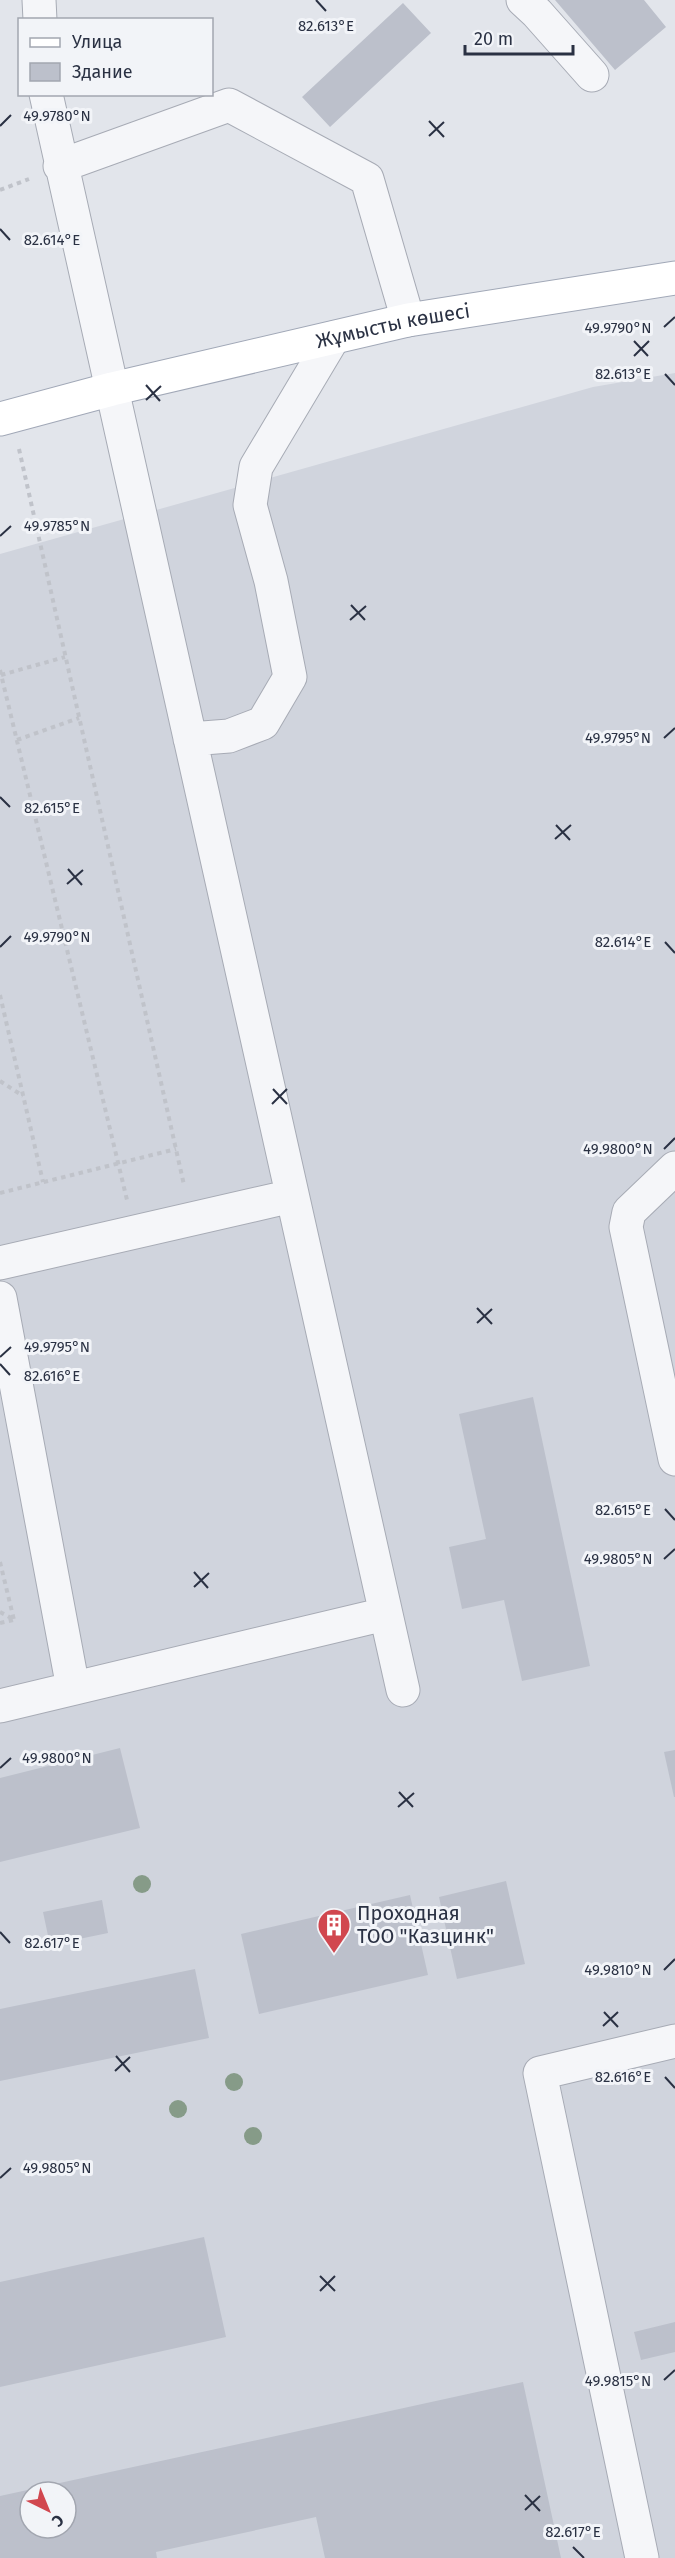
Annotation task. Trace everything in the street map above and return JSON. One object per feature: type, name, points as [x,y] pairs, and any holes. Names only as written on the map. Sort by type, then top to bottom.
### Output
[{"type":"main road","name":"Жұмысты көшесі","points":[[6,417],[112,389],[408,320],[675,278]]},
{"type":"street","points":[[39,0],[40,18]]},
{"type":"street","points":[[522,0],[537,13],[592,75]]},
{"type":"street","points":[[46,96],[60,166],[403,1690]]},
{"type":"street","points":[[60,166],[229,105],[368,179],[408,320]]},
{"type":"street","points":[[190,739],[229,736],[263,723],[290,677],[271,581],[250,505],[256,467],[333,338]]},
{"type":"street","points":[[675,1168],[629,1212],[626,1227],[675,1459]]},
{"type":"street","points":[[0,1263],[292,1196]]},
{"type":"street","points":[[0,1298],[74,1688]]},
{"type":"street","points":[[0,1706],[386,1614]]},
{"type":"street","points":[[642,2558],[540,2073],[675,2041]]},
{"type":"path","points":[[6,417],[65,657],[192,1219]]},
{"type":"path","points":[[1,675],[65,657]]},
{"type":"path","points":[[0,670],[135,1232]]},
{"type":"path","points":[[17,740],[79,718]]},
{"type":"path","points":[[0,995],[43,1182]]},
{"type":"path","points":[[0,1081],[23,1096]]},
{"type":"path","points":[[0,1193],[176,1149]]},
{"type":"path","points":[[0,1562],[14,1620]]},
{"type":"path","points":[[0,1612],[14,1620]]},
{"type":"path","points":[[0,1623],[14,1620]]},
{"type":"shaded area","points":[[675,373],[675,2558],[0,2558],[0,554],[593,387]]},
{"type":"building","points":[[555,0],[644,0],[666,27],[615,70]]},
{"type":"building","points":[[403,3],[431,33],[330,127],[302,97]]},
{"type":"building","points":[[533,1397],[590,1666],[522,1681],[504,1600],[462,1609],[449,1547],[486,1539],[459,1414]]},
{"type":"building","points":[[120,1748],[140,1828],[0,1862],[0,1778]]},
{"type":"building","points":[[675,1750],[675,1797],[674,1797],[664,1752]]},
{"type":"building","points":[[506,1881],[525,1964],[457,1979],[439,1897]]},
{"type":"building","name":"Проходная ТОО \"Казцинк\"","points":[[410,1895],[428,1975],[259,2014],[241,1934]]},
{"type":"building","points":[[102,1900],[108,1933],[50,1945],[43,1912]]},
{"type":"building","points":[[195,1969],[209,2038],[0,2081],[0,2009]]},
{"type":"building","points":[[204,2237],[226,2337],[0,2387],[0,2282]]},
{"type":"building","points":[[675,2322],[675,2352],[641,2360],[634,2332]]},
{"type":"building","points":[[523,2382],[561,2558],[325,2558],[316,2517],[156,2552],[157,2558],[0,2558],[0,2496],[18,2492],[18,2540],[78,2540],[78,2480],[73,2480]]},
{"type":"place","name":"Проходная ТОО \"Казцинк\"","points":[[334,1954]]}]
